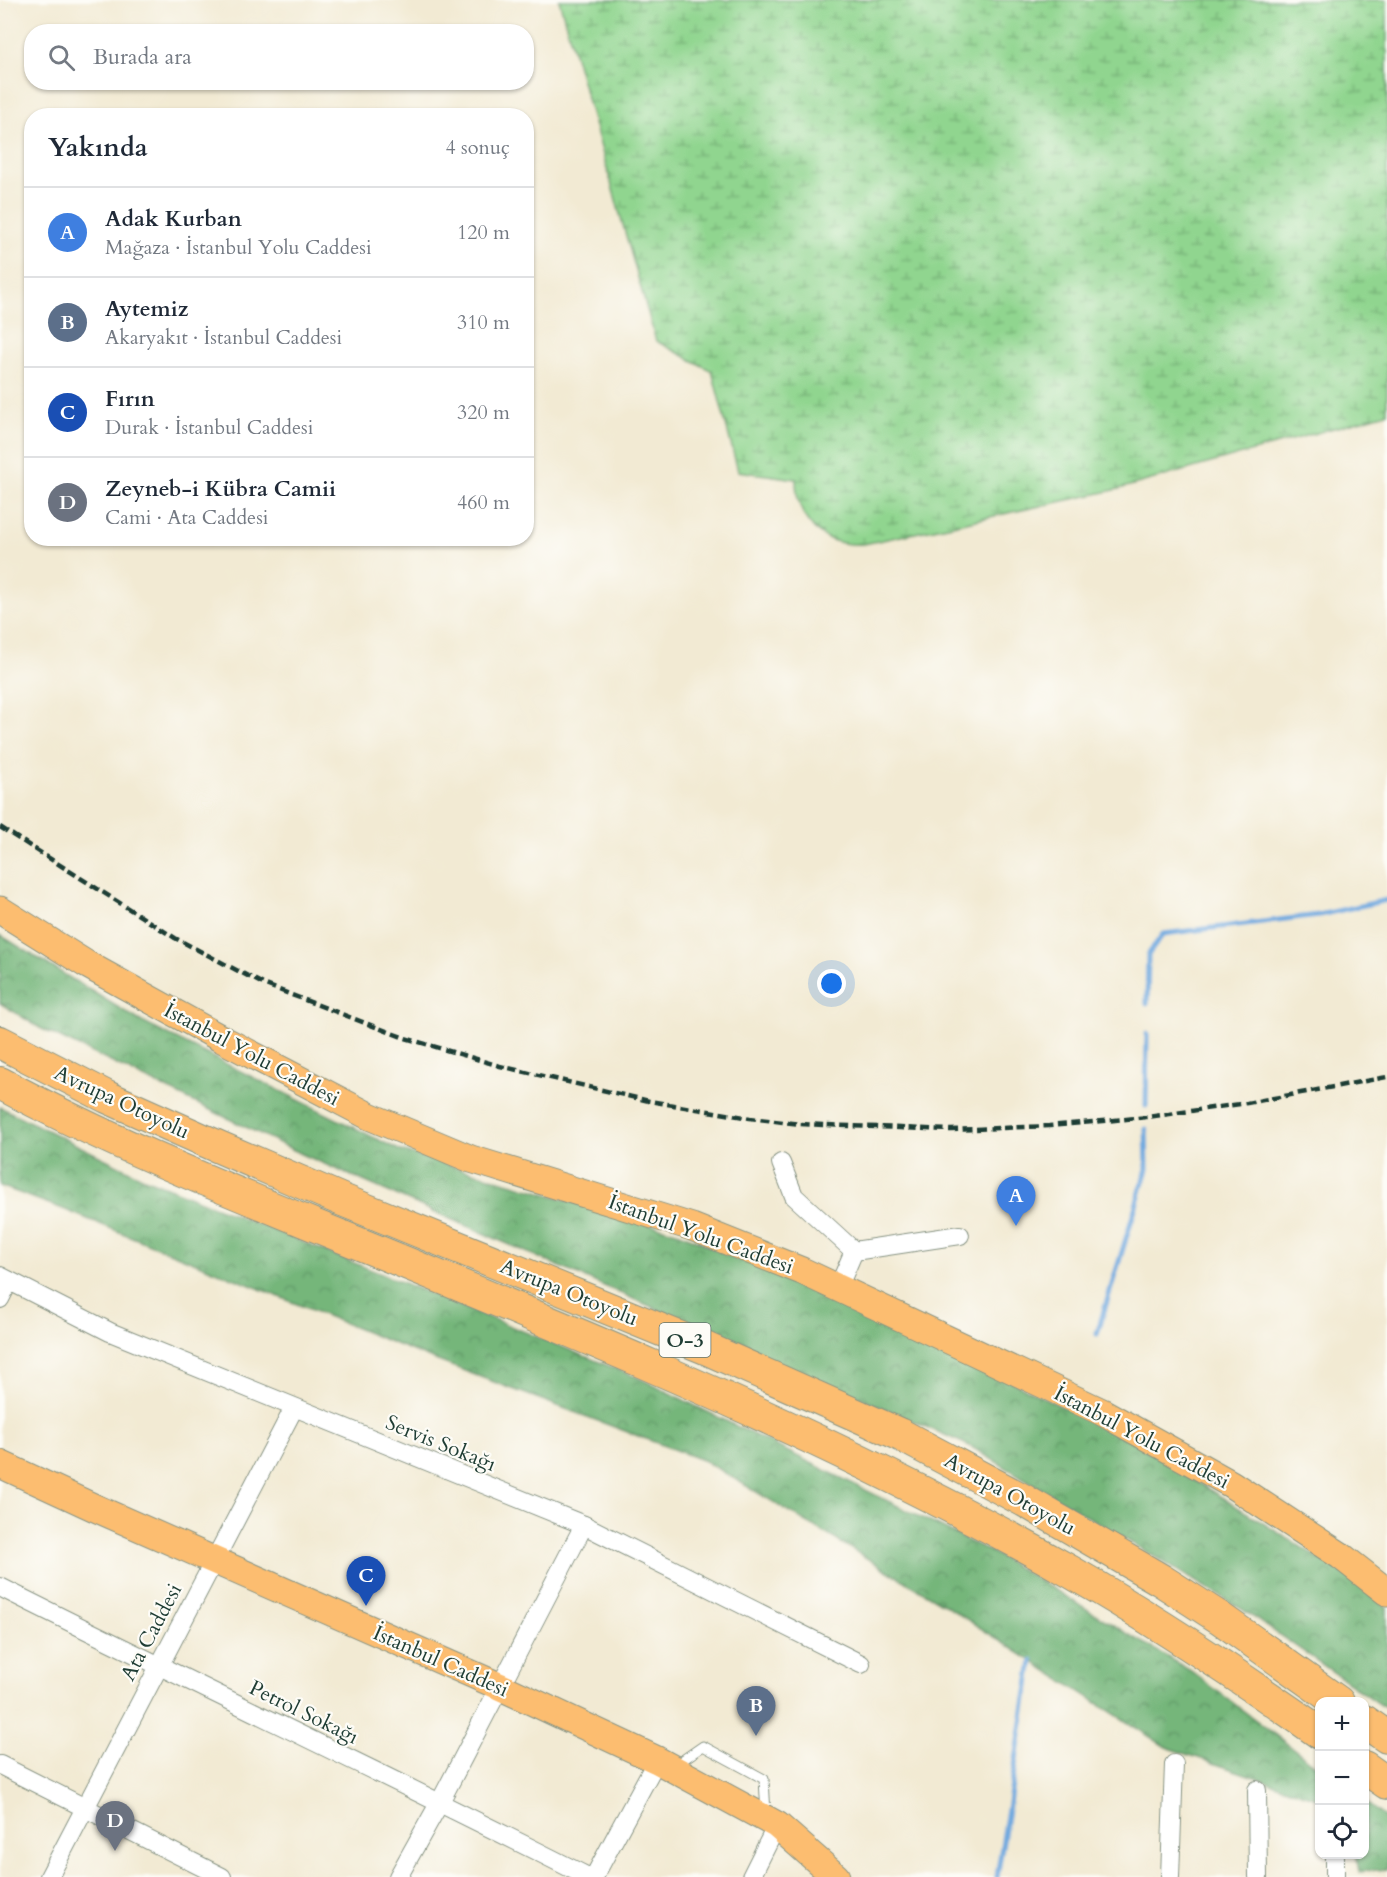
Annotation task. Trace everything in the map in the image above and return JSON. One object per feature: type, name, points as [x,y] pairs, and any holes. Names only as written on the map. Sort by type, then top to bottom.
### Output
[{"type":"highway","name":"Avrupa Otoyolu","points":[[0,1042],[107,1097],[219,1147],[340,1199],[703,1347],[899,1434],[1026,1501],[1151,1574],[1220,1618],[1332,1697]]},
{"type":"highway","name":"Avrupa Otoyolu","points":[[0,1083],[136,1150],[214,1185],[651,1365],[883,1472],[978,1521],[1112,1596],[1199,1651],[1315,1730]]},
{"type":"highway","points":[[1369,1723],[1387,1737]]},
{"type":"highway","points":[[1369,1770],[1387,1783]]},
{"type":"main road","name":"İstanbul Yolu Caddesi","points":[[0,910],[96,970],[369,1116],[471,1159],[692,1227],[802,1271],[1102,1412],[1231,1484],[1341,1556],[1387,1592]]},
{"type":"main road","name":"İstanbul Caddesi","points":[[0,1464],[499,1686],[664,1764],[772,1822],[834,1876]]},
{"type":"street","points":[[781,1163],[794,1196],[854,1251]]},
{"type":"street","points":[[854,1251],[960,1235]]},
{"type":"street","points":[[838,1288],[854,1251]]},
{"type":"street","points":[[0,1299],[5,1278]]},
{"type":"street","name":"Servis Sokağı","points":[[5,1278],[110,1332],[584,1525],[861,1664]]},
{"type":"street","name":"Ata Caddesi","points":[[49,1877],[294,1408]]},
{"type":"street","points":[[398,1877],[440,1802],[584,1525]]},
{"type":"street","name":"Petrol Sokağı","points":[[0,1587],[588,1877]]},
{"type":"street","points":[[594,1877],[664,1764]]},
{"type":"street","points":[[1170,1877],[1174,1764]]},
{"type":"street","points":[[0,1765],[222,1877]]},
{"type":"street","points":[[1257,1790],[1258,1877]]},
{"type":"street","points":[[752,1877],[772,1822]]},
{"type":"street","points":[[1335,1859],[1335,1877]]},
{"type":"green space","points":[[559,0],[1387,0],[1387,413],[1119,489],[864,544],[849,544],[824,536],[806,519],[797,494],[796,479],[738,471],[712,371],[656,341]]},
{"type":"green space","points":[[0,935],[142,1022],[401,1151],[680,1233],[859,1308],[1129,1439],[1357,1582],[1387,1608],[1387,1709],[1240,1608],[970,1446],[304,1155],[40,1028],[0,1003]]},
{"type":"green space","points":[[0,1107],[144,1178],[639,1378],[993,1553],[1191,1671],[1315,1765],[1315,1798],[1166,1747],[940,1602],[705,1461],[430,1358],[63,1209],[0,1186]]},
{"type":"green space","points":[[1369,1805],[1387,1819],[1387,1869],[1359,1872],[1357,1859],[1369,1859]]},
{"type":"waterway","points":[[1147,1004],[1148,955],[1163,934],[1319,915],[1387,900]]},
{"type":"waterway","points":[[1146,1106],[1147,1034]]},
{"type":"waterway","points":[[1097,1334],[1147,1169],[1146,1129]]},
{"type":"waterway","points":[[997,1877],[1032,1661]]},
{"type":"railway","points":[[0,827],[175,938],[263,984],[402,1037],[500,1066],[649,1101],[800,1124],[951,1130],[1049,1126],[1148,1117],[1247,1103],[1387,1077]]},
{"type":"place","name":"Adak Kurban","points":[[1016,1226]]},
{"type":"place","name":"Fırın","points":[[366,1606]]},
{"type":"place","name":"Aytemiz","points":[[756,1736]]},
{"type":"place","name":"Zeyneb-i Kübra Camii","points":[[115,1851]]}]
